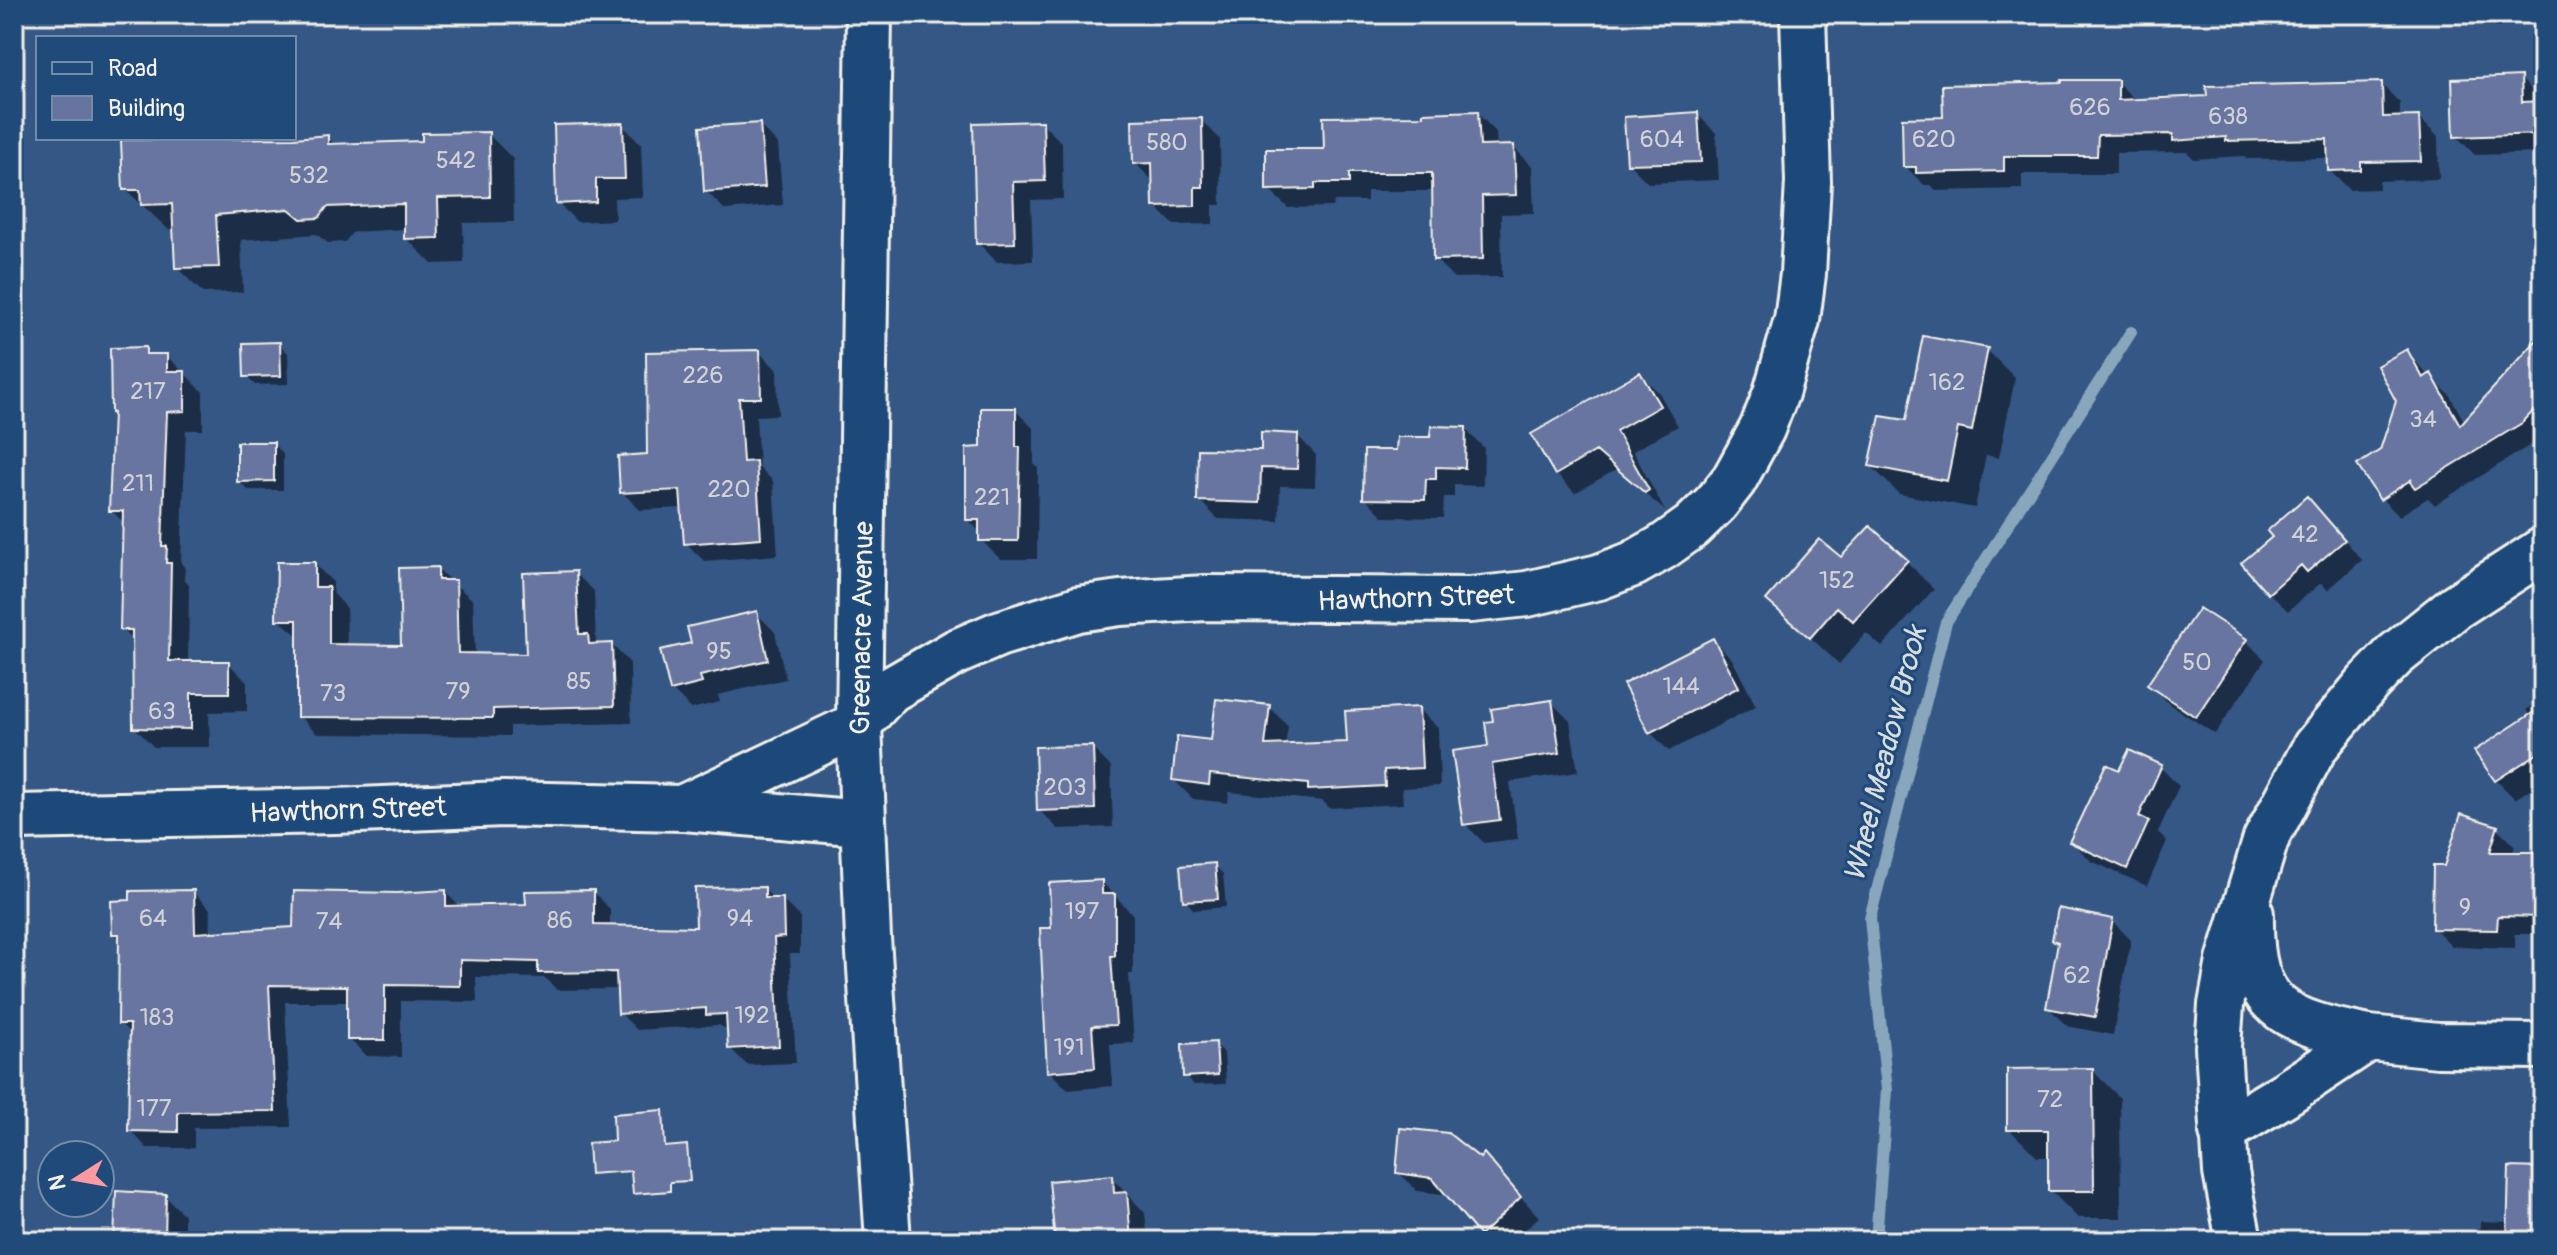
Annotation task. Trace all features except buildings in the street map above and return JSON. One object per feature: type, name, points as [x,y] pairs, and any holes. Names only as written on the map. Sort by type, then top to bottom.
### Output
[{"type":"street","name":"Greenacre Avenue","points":[[869,14],[859,724],[888,1241]]},
{"type":"street","name":"Hawthorn Street","points":[[682,808],[859,724],[897,685],[956,652],[998,634],[1078,609],[1206,598],[1470,600],[1527,594],[1599,577],[1633,564],[1663,547],[1691,527],[1734,480],[1762,429],[1797,320],[1808,182],[1803,14]]},
{"type":"street","points":[[2239,1241],[2232,1212],[2222,1132],[2218,1047],[2229,961],[2266,839],[2304,766],[2331,724],[2395,655],[2485,585],[2543,550]]},
{"type":"street","name":"Hawthorn Street","points":[[14,817],[335,811],[503,804],[682,808],[863,823]]},
{"type":"street","points":[[2255,873],[2251,909],[2252,942],[2258,974],[2271,1003],[2283,1012],[2369,1038],[2438,1045],[2543,1046]]},
{"type":"street","points":[[2222,1132],[2369,1038]]},
{"type":"waterway","name":"Wheel Meadow Brook","points":[[1876,1241],[1887,1090],[1870,918],[1946,622],[2131,332]]}]
